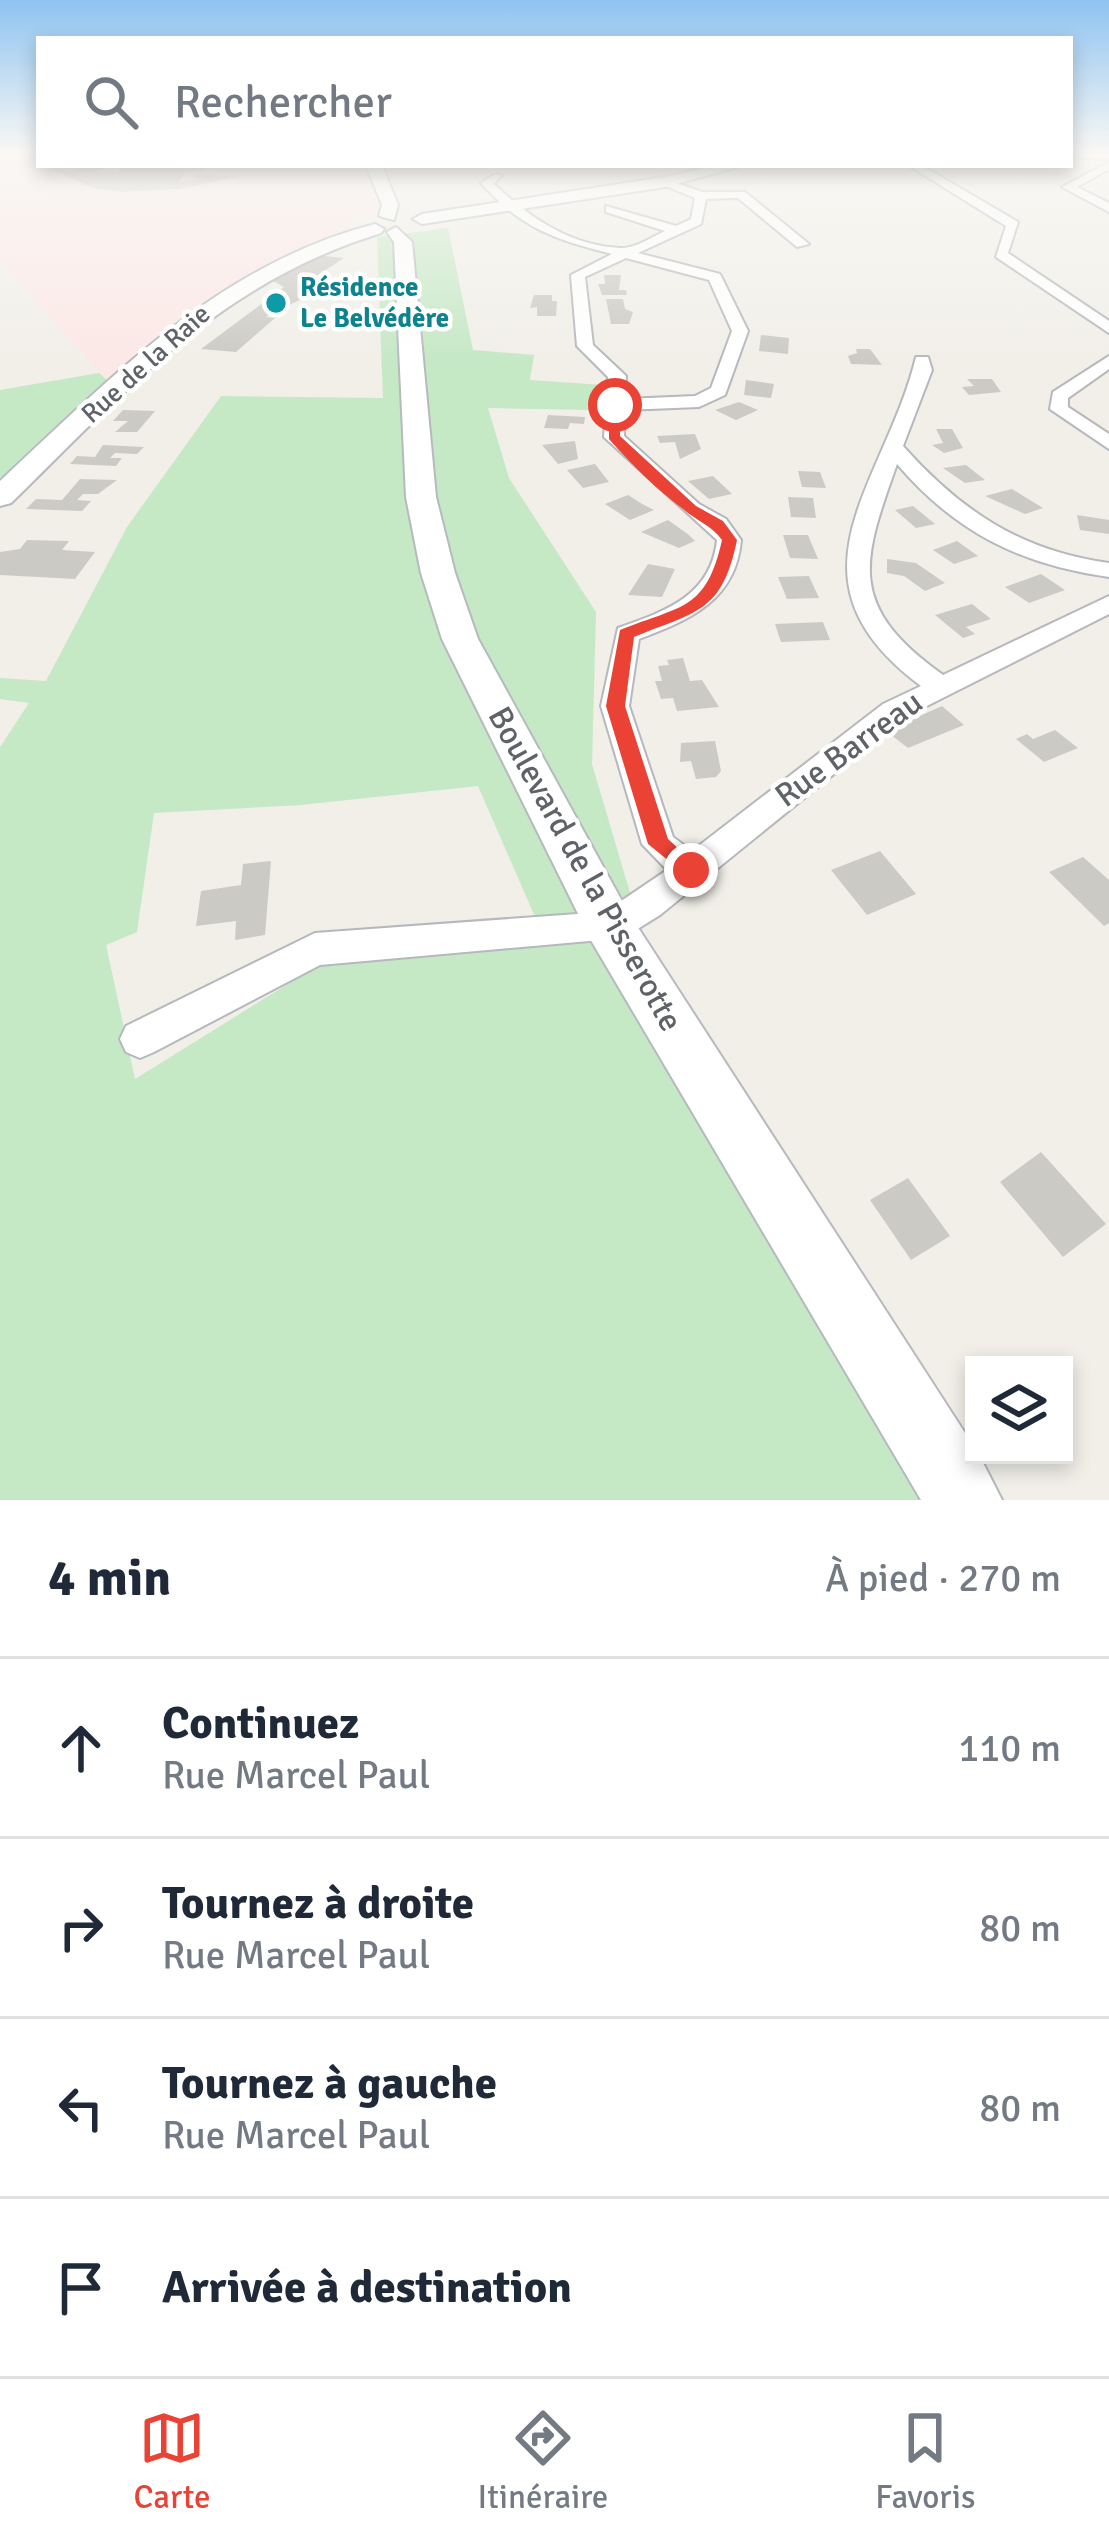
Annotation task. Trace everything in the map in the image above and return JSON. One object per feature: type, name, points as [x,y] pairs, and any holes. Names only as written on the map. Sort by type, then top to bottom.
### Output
[{"type":"street","points":[[398,222],[400,226]]},
{"type":"street","points":[[399,222],[400,226]]},
{"type":"street","name":"Rue de la Raie","points":[[0,497],[206,308],[308,249],[424,222]]},
{"type":"street","points":[[533,222],[553,236],[596,253],[630,253],[715,277],[740,336],[715,395],[686,402],[615,405]]},
{"type":"street","points":[[645,222],[681,230]]},
{"type":"street","points":[[630,253],[695,222]]},
{"type":"street","points":[[775,222],[802,244]]},
{"type":"street","points":[[1008,222],[1013,225],[1001,254],[1109,328]]},
{"type":"street","name":"Boulevard de la Pisserotte","points":[[400,226],[421,497],[438,573],[460,639],[610,927],[964,1500]]},
{"type":"street","points":[[596,253],[578,275],[580,299],[585,346],[617,376],[614,436],[638,464],[691,509],[718,524],[730,540],[721,578],[710,593],[698,605],[626,634],[621,658],[616,706],[658,844],[691,870]]},
{"type":"street","points":[[922,361],[923,370],[857,546],[858,584],[861,598],[886,637],[939,685]]},
{"type":"street","points":[[1109,361],[1059,396],[1060,409],[1109,443]]},
{"type":"street","points":[[892,446],[944,505],[991,537],[1034,556],[1109,570]]},
{"type":"street","name":"Rue Barreau","points":[[610,927],[648,905],[893,711],[1109,604]]},
{"type":"street","points":[[140,1039],[315,950],[610,927]]},
{"type":"shaded area","points":[[0,222],[349,222],[351,230],[253,271],[191,309],[110,383],[0,261]]},
{"type":"green space","points":[[448,228],[473,350],[534,355],[530,380],[603,385],[591,410],[488,408],[509,478],[596,612],[592,764],[685,1079],[935,1500],[0,1500],[0,747],[29,703],[0,699],[0,678],[46,681],[127,527],[221,396],[383,398],[377,237]],"holes":[[[478,786],[546,942],[317,966],[135,1079],[106,945],[137,932],[154,813],[301,805]]]},
{"type":"green space","points":[[99,373],[110,383],[10,476],[0,477],[0,390]]},
{"type":"building","name":"Résidence Le Belvédère","points":[[317,255],[344,258],[315,277],[340,286],[319,300],[304,298],[270,314],[266,317],[275,318],[236,352],[201,349],[284,287],[273,281]]},
{"type":"building","points":[[604,275],[621,275],[619,290],[626,290],[627,295],[602,295],[598,284],[605,284]]},
{"type":"building","points":[[534,295],[552,295],[552,301],[557,301],[556,316],[537,316],[537,307],[530,308]]},
{"type":"building","points":[[606,299],[623,299],[625,309],[633,312],[629,324],[611,324]]},
{"type":"building","points":[[761,335],[789,338],[788,354],[759,351]]},
{"type":"building","points":[[856,349],[870,349],[882,365],[851,364],[848,356],[857,353]]},
{"type":"building","points":[[967,379],[992,379],[1001,392],[969,395],[962,387],[974,386]]},
{"type":"building","points":[[746,380],[774,384],[771,398],[744,395]]},
{"type":"building","points":[[739,402],[758,410],[736,420],[715,410]]},
{"type":"building","points":[[123,410],[155,411],[137,432],[115,432],[128,421],[113,421]]},
{"type":"building","points":[[548,415],[585,417],[584,424],[544,428]]},
{"type":"building","points":[[936,429],[952,429],[963,448],[944,453],[932,445],[943,443]]},
{"type":"building","points":[[695,434],[701,449],[680,459],[675,442],[660,443],[657,436]]},
{"type":"building","points":[[575,441],[578,459],[558,464],[542,445]]},
{"type":"building","points":[[103,445],[144,447],[137,454],[115,453],[110,458],[122,458],[116,466],[70,464],[77,456],[95,457]]},
{"type":"building","points":[[595,464],[609,482],[583,488],[567,470]]},
{"type":"building","points":[[966,465],[985,480],[965,483],[943,468]]},
{"type":"building","points":[[798,471],[820,472],[826,488],[802,487]]},
{"type":"building","points":[[713,476],[732,494],[709,499],[688,481]]},
{"type":"building","points":[[80,479],[117,480],[98,494],[83,494],[77,500],[91,501],[82,511],[26,509],[36,499],[62,500]]},
{"type":"building","points":[[1012,489],[1043,508],[1025,514],[985,496]]},
{"type":"building","points":[[628,495],[654,510],[630,520],[605,504]]},
{"type":"building","points":[[788,497],[813,498],[816,518],[791,517]]},
{"type":"building","points":[[913,506],[935,524],[916,528],[895,510]]},
{"type":"building","points":[[1077,515],[1109,520],[1109,534],[1080,530]]},
{"type":"building","points":[[668,520],[695,541],[679,548],[641,532]]},
{"type":"building","points":[[783,535],[808,535],[818,559],[790,558]]},
{"type":"building","points":[[27,540],[69,541],[62,550],[95,552],[75,579],[0,575],[0,552],[20,549]]},
{"type":"building","points":[[957,541],[978,556],[954,564],[933,550]]},
{"type":"building","points":[[887,559],[916,563],[945,583],[925,591],[904,576],[887,573]]},
{"type":"building","points":[[648,564],[675,569],[662,597],[628,595]]},
{"type":"building","points":[[1041,574],[1065,590],[1029,603],[1005,587]]},
{"type":"building","points":[[809,576],[819,598],[787,599],[778,577]]},
{"type":"building","points":[[972,604],[991,619],[966,627],[975,634],[963,638],[935,615]]},
{"type":"building","points":[[823,622],[830,640],[781,642],[775,624]]},
{"type":"building","points":[[683,658],[690,681],[702,680],[719,707],[677,711],[673,698],[661,699],[655,681],[662,681],[658,666]]},
{"type":"building","points":[[942,706],[964,725],[908,748],[886,731]]},
{"type":"building","points":[[1055,730],[1078,748],[1044,762],[1016,739],[1027,734],[1033,739]]},
{"type":"building","points":[[715,741],[721,771],[716,777],[696,779],[691,761],[680,762],[681,743]]},
{"type":"building","points":[[880,851],[916,894],[867,915],[831,870]]},
{"type":"building","points":[[1083,857],[1109,880],[1109,923],[1104,926],[1049,872]]},
{"type":"building","points":[[271,861],[265,935],[235,940],[236,921],[196,926],[201,891],[241,885],[243,864]]},
{"type":"building","points":[[1041,1152],[1106,1224],[1063,1257],[1000,1182]]},
{"type":"building","points":[[908,1178],[950,1236],[911,1260],[870,1200]]},
{"type":"place","name":"Résidence Le Belvédère","points":[[276,303]]},
{"type":"route","points":[[615,405],[614,436],[638,464],[691,509],[718,524],[730,540],[721,578],[710,593],[698,605],[626,634],[621,658],[616,706],[658,844],[691,870]]}]
